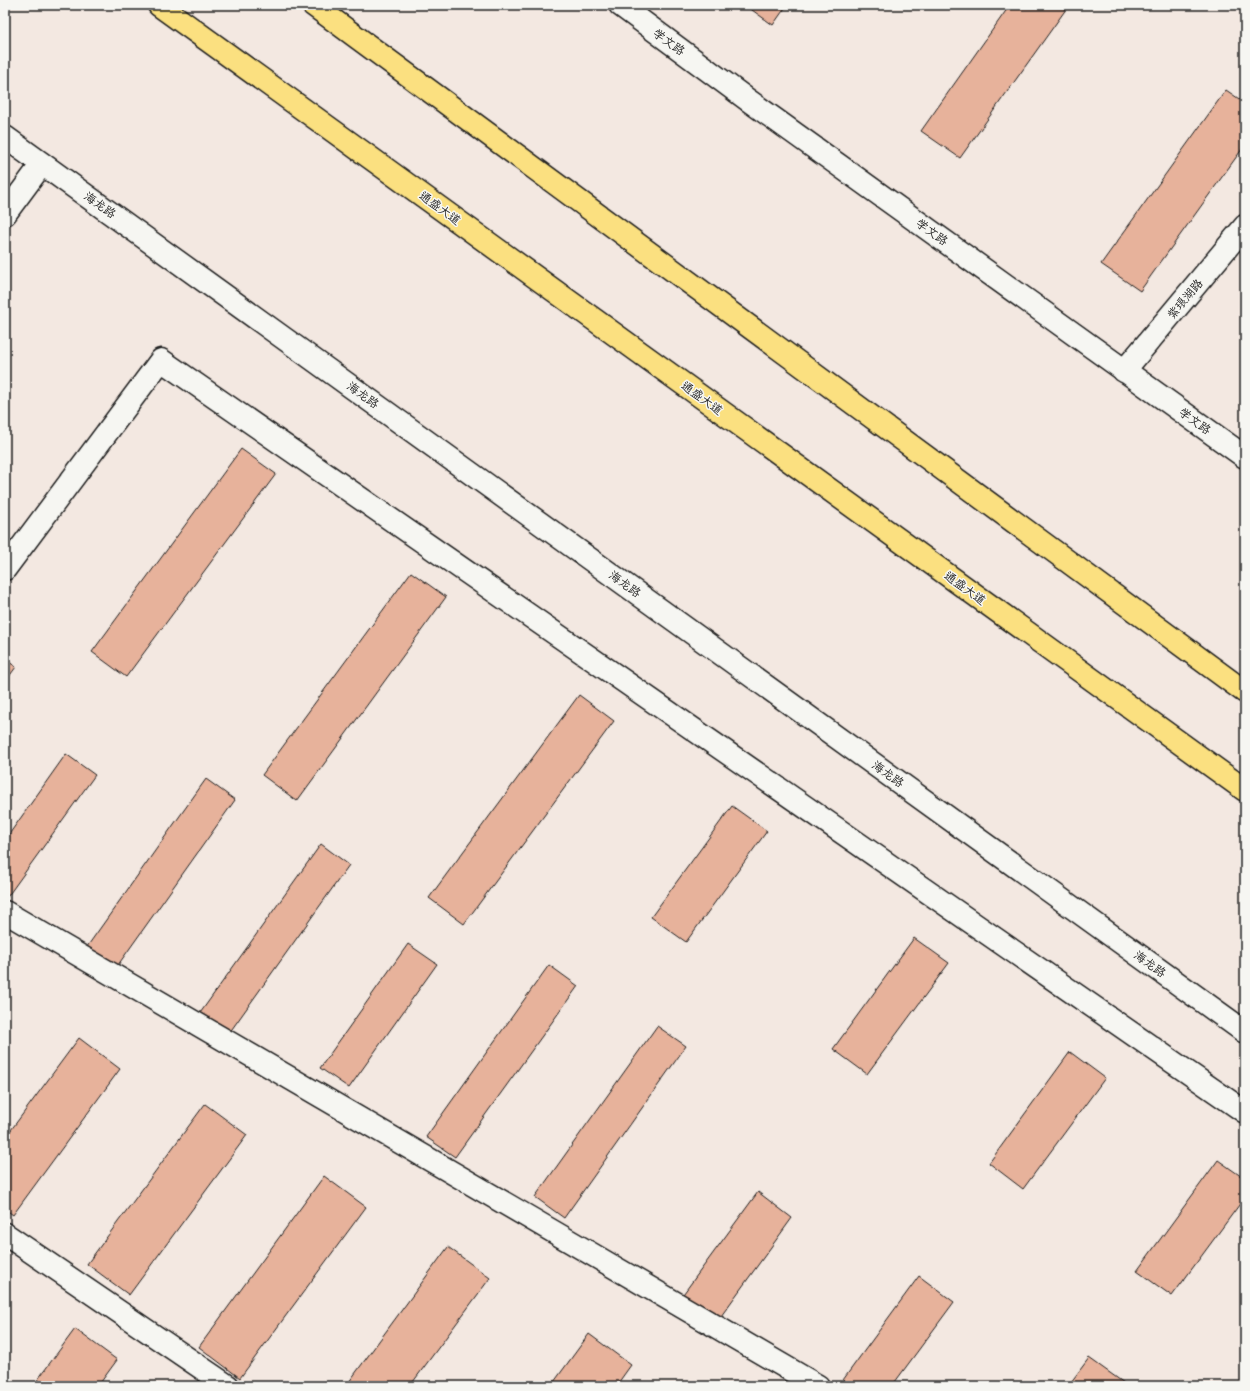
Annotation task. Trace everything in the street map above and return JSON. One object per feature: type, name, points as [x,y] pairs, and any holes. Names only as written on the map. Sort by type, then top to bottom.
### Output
[{"type":"main road","name":"通盛大道","points":[[159,5],[1245,790]]},
{"type":"main road","points":[[313,5],[1245,692]]},
{"type":"street","name":"学文路","points":[[620,5],[755,105],[1245,457]]},
{"type":"street","name":"海龙路","points":[[5,137],[1245,1032]]},
{"type":"street","points":[[5,214],[42,164]]},
{"type":"street","name":"紫琅湖路","points":[[1124,371],[1245,226]]},
{"type":"street","points":[[5,569],[160,360],[1245,1112]]},
{"type":"street","points":[[5,912],[818,1386]]},
{"type":"street","points":[[5,1234],[228,1386]]},
{"type":"building","points":[[745,5],[787,5],[773,25]]},
{"type":"building","points":[[1010,5],[1069,5],[960,158],[921,131]]},
{"type":"building","points":[[1226,90],[1245,103],[1245,145],[1140,291],[1101,264]]},
{"type":"building","points":[[241,449],[276,474],[126,677],[92,652]]},
{"type":"building","points":[[411,572],[446,597],[297,801],[262,775]]},
{"type":"building","points":[[5,659],[16,667],[5,682]]},
{"type":"building","points":[[579,695],[614,721],[464,924],[429,898]]},
{"type":"building","points":[[66,754],[95,775],[5,900],[5,840]]},
{"type":"building","points":[[206,779],[235,800],[113,972],[84,951]]},
{"type":"building","points":[[732,806],[767,831],[686,942],[651,917]]},
{"type":"building","points":[[321,844],[349,865],[227,1036],[198,1016]]},
{"type":"building","points":[[914,938],[949,963],[867,1074],[833,1049]]},
{"type":"building","points":[[408,944],[437,964],[349,1088],[320,1068]]},
{"type":"building","points":[[549,965],[578,986],[455,1157],[426,1137]]},
{"type":"building","points":[[657,1026],[686,1046],[564,1218],[535,1197]]},
{"type":"building","points":[[79,1038],[120,1069],[13,1215],[5,1209],[5,1138]]},
{"type":"building","points":[[1070,1052],[1105,1078],[1023,1189],[989,1163]]},
{"type":"building","points":[[205,1104],[247,1135],[129,1295],[87,1264]]},
{"type":"building","points":[[1218,1160],[1245,1179],[1245,1197],[1172,1296],[1137,1271]]},
{"type":"building","points":[[324,1176],[366,1207],[240,1378],[199,1347]]},
{"type":"building","points":[[758,1192],[792,1218],[716,1323],[681,1297]]},
{"type":"building","points":[[448,1247],[490,1278],[410,1386],[346,1386]]},
{"type":"building","points":[[919,1276],[954,1302],[892,1386],[852,1386],[843,1380]]},
{"type":"building","points":[[75,1329],[117,1360],[98,1386],[33,1386]]},
{"type":"building","points":[[589,1334],[631,1365],[616,1386],[551,1386]]},
{"type":"building","points":[[1089,1358],[1124,1383],[1122,1386],[1068,1386]]}]
